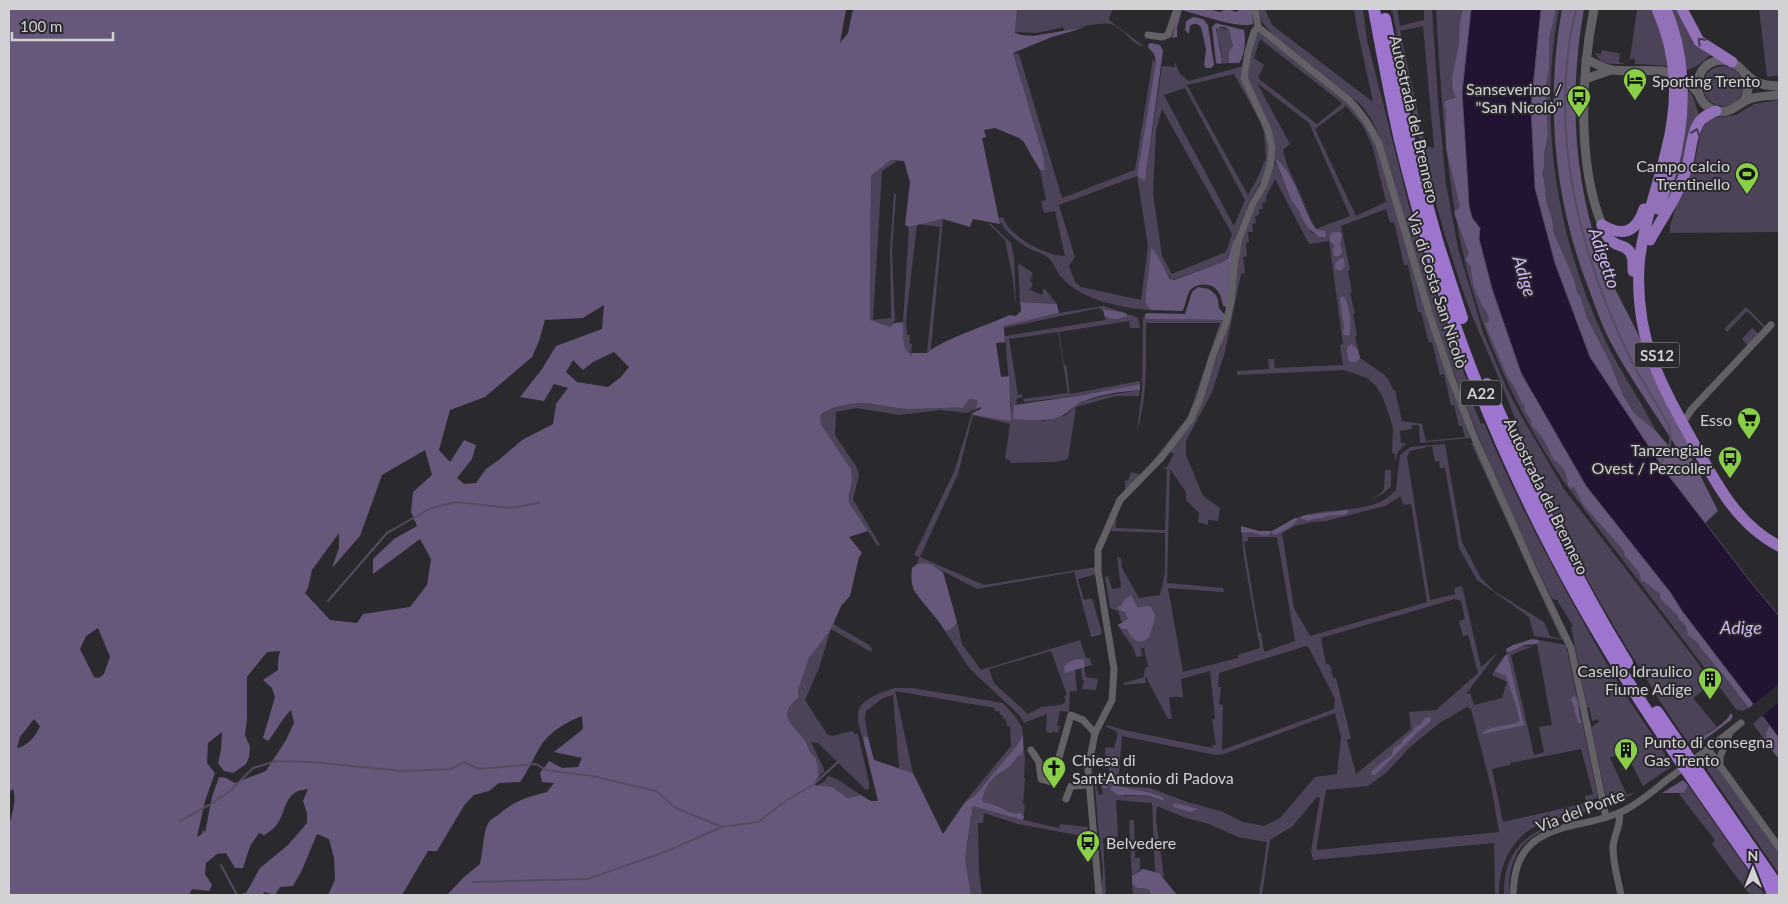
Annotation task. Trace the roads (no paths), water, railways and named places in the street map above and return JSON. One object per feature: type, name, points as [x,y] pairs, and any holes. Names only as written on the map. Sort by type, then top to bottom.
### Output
[{"type":"highway","name":"Autostrada del Brennero","points":[[1374,9],[1400,140],[1429,246],[1466,354],[1508,456],[1555,555],[1608,649],[1774,895]]},
{"type":"highway","name":"Autostrada del Brennero","points":[[1383,9],[1409,140],[1438,244],[1473,350],[1515,451],[1562,549],[1672,742]]},
{"type":"highway","name":"SS12","points":[[1657,9],[1668,38],[1678,77],[1674,118],[1642,239],[1639,267],[1641,311],[1648,349],[1658,376],[1702,458],[1732,504],[1751,528],[1779,546]]},
{"type":"highway","name":"SS12","points":[[1666,9],[1676,36],[1682,118],[1676,155],[1656,213],[1646,266],[1650,331],[1654,348],[1664,373],[1732,504],[1763,531],[1779,540]]},
{"type":"highway","points":[[1682,9],[1699,41],[1732,62]]},
{"type":"highway","points":[[1650,240],[1679,188],[1699,123],[1708,114],[1716,111]]},
{"type":"highway","points":[[1602,226],[1614,232],[1622,232],[1633,228],[1640,220],[1653,179],[1661,169]]},
{"type":"highway","points":[[1602,226],[1608,238],[1616,245],[1625,247],[1631,252],[1633,258],[1633,293],[1641,311]]},
{"type":"highway","name":"Autostrada del Brennero","points":[[1697,779],[1779,888]]},
{"type":"street","points":[[1148,35],[1168,36],[1177,9]]},
{"type":"street","points":[[1099,895],[1088,769],[1096,733],[1112,700],[1114,681],[1112,649],[1098,571],[1098,550],[1120,500],[1165,454],[1185,428],[1194,412],[1221,340],[1229,312],[1239,238],[1253,203],[1264,185],[1271,162],[1272,147],[1268,130],[1244,78],[1248,52],[1254,32],[1258,27],[1255,9]]},
{"type":"street","points":[[1594,9],[1586,59],[1583,126],[1593,200],[1602,226]]},
{"type":"street","name":"Via di Costa San Nicolò","points":[[1258,27],[1362,112],[1379,144],[1430,316],[1451,377],[1475,439],[1532,569],[1571,648],[1606,817]]},
{"type":"street","points":[[1586,59],[1611,70]]},
{"type":"street","points":[[1678,77],[1702,70],[1709,64],[1718,61],[1732,62],[1753,80],[1765,85],[1779,86]]},
{"type":"street","points":[[1585,79],[1611,70],[1658,71],[1678,77],[1691,84],[1705,104],[1716,111],[1733,110],[1742,102],[1747,95],[1748,86],[1744,72]]},
{"type":"street","points":[[1698,94],[1697,82],[1702,70]]},
{"type":"street","points":[[1742,102],[1760,97],[1779,95]]},
{"type":"street","points":[[1687,417],[1691,410],[1771,325]]},
{"type":"street","points":[[1031,750],[1039,762],[1041,779],[1052,782],[1072,715],[1083,720],[1096,733]]},
{"type":"street","name":"Via del Ponte","points":[[1513,895],[1514,874],[1517,866],[1524,853],[1535,842],[1548,834],[1619,813],[1643,798],[1741,723]]},
{"type":"street","name":"Via del Ponte","points":[[1720,766],[1720,756],[1730,732]]},
{"type":"street","points":[[1708,749],[1779,847]]},
{"type":"street","points":[[1066,799],[1071,786],[1089,785]]},
{"type":"street","points":[[1619,813],[1620,818],[1614,838],[1613,850],[1621,895]]},
{"type":"water","name":"Adige","points":[[1471,9],[1541,9],[1531,107],[1535,188],[1555,263],[1590,357],[1665,471],[1779,616],[1779,738],[1682,611],[1670,592],[1586,486],[1521,373],[1492,289],[1479,239],[1480,228],[1472,218],[1469,206],[1462,92]]},
{"type":"waterway","name":"Adigetto","points":[[1576,9],[1568,54],[1565,100],[1567,146],[1573,191],[1597,280],[1614,323],[1633,364],[1669,426],[1671,437],[1669,446],[1660,464]]},
{"type":"waterway","points":[[328,601],[387,533],[429,509],[455,502],[510,508],[539,503]]},
{"type":"waterway","points":[[180,821],[229,792],[253,768],[277,761],[312,762],[402,771],[451,769],[464,762],[479,769],[536,764],[546,770],[592,776],[656,791],[676,808],[722,827]]},
{"type":"waterway","points":[[473,882],[587,879],[665,852],[722,827],[758,822],[787,800],[813,785],[838,762]]},
{"type":"waterway","points":[[221,865],[237,895]]},
{"type":"place","name":"Sporting Trento","points":[[1635,101]]},
{"type":"place","name":"Sanseverino / \"San Nicolò\"","points":[[1579,118]]},
{"type":"place","name":"Campo calcio Trentinello","points":[[1747,195]]},
{"type":"place","name":"Esso","points":[[1749,440]]},
{"type":"place","name":"Tanzengiale Ovest / Pezcoller","points":[[1730,479]]},
{"type":"place","name":"Casello Idraulico Fiume Adige","points":[[1710,700]]},
{"type":"place","name":"Punto di consegna Gas Trento","points":[[1626,771]]},
{"type":"place","name":"Chiesa di Sant'Antonio di Padova","points":[[1054,789]]},
{"type":"place","name":"Belvedere","points":[[1088,863]]}]
